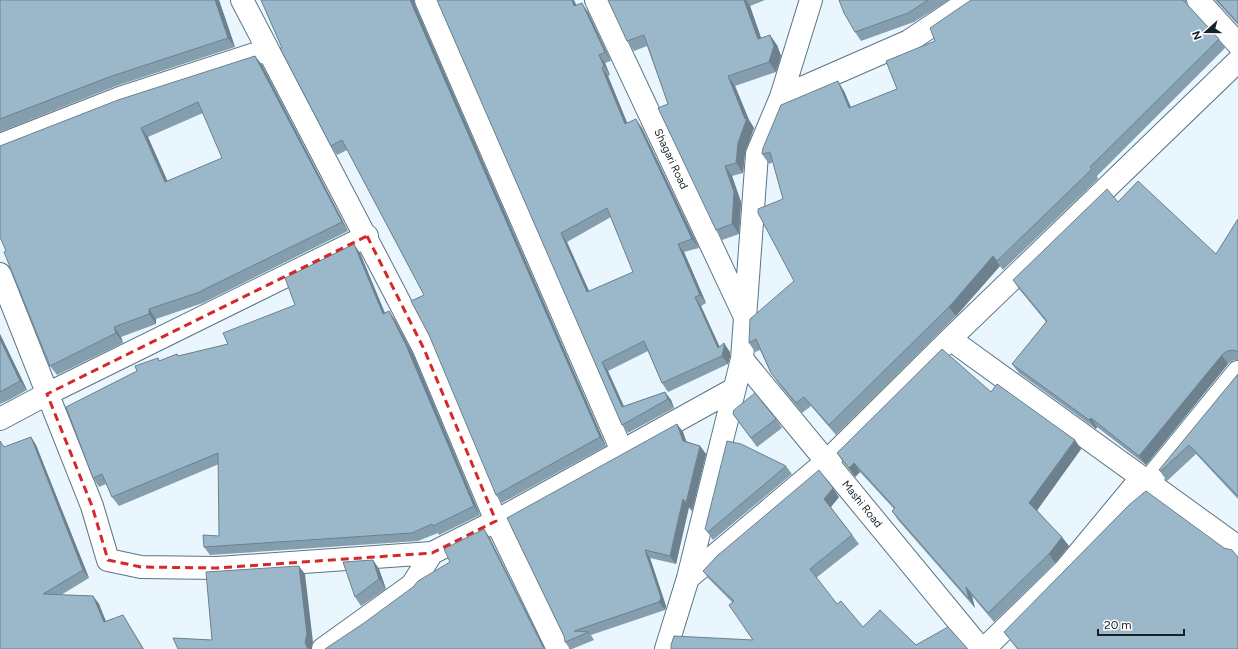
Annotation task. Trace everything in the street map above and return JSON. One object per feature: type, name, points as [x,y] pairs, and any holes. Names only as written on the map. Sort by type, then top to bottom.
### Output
[{"type":"street","points":[[242,0],[424,349],[496,521],[558,649]]},
{"type":"street","points":[[426,0],[622,451]]},
{"type":"street","name":"Shagari Road","points":[[596,0],[746,318]]},
{"type":"street","points":[[666,649],[688,578],[742,359],[757,154],[781,97],[811,0]]},
{"type":"street","points":[[781,97],[909,41],[970,0]]},
{"type":"street","points":[[1198,0],[1238,44]]},
{"type":"street","points":[[0,145],[120,98],[267,50]]},
{"type":"street","points":[[688,578],[827,461],[950,338],[1238,62]]},
{"type":"street","points":[[0,419],[47,394],[366,236]]},
{"type":"street","points":[[0,274],[92,506],[108,560],[141,567],[217,568],[432,553],[496,521],[734,390]]},
{"type":"street","points":[[950,338],[1238,547]]},
{"type":"street","name":"Mashi Road","points":[[742,359],[982,649]]},
{"type":"street","points":[[982,649],[1064,571],[1238,372]]},
{"type":"street","points":[[323,649],[412,585],[432,553]]},
{"type":"highlighted area","points":[[367,236],[424,349],[496,521],[432,553],[217,568],[141,567],[108,560],[92,506],[47,394]]},
{"type":"building","points":[[0,0],[215,0],[228,38],[109,77],[0,119]]},
{"type":"building","points":[[261,0],[410,0],[600,437],[496,495],[429,335],[411,301],[424,295],[342,140],[331,146],[280,48],[282,48]]},
{"type":"building","points":[[437,0],[572,0],[574,6],[582,3],[605,52],[599,55],[604,66],[602,68],[625,124],[636,119],[692,239],[678,244],[700,295],[695,297],[718,348],[724,343],[722,356],[662,383],[644,341],[602,362],[622,407],[665,392],[668,399],[622,425]],"holes":[[[607,208],[633,272],[587,292],[561,233]]]},
{"type":"building","points":[[608,0],[744,0],[758,39],[770,35],[774,46],[769,62],[728,76],[745,119],[747,118],[738,143],[736,163],[725,166],[734,192],[732,224],[716,230],[658,108],[668,104],[644,35],[627,41]]},
{"type":"building","points":[[839,0],[928,0],[908,13],[855,32],[844,13]]},
{"type":"building","points":[[971,0],[1183,0],[1219,39],[1090,167],[1092,169],[997,261],[993,256],[949,307],[829,425],[804,397],[796,403],[771,373],[756,339],[749,343],[750,319],[794,281],[758,213],[758,209],[783,199],[770,152],[762,154],[763,148],[781,105],[838,81],[849,108],[897,89],[886,61],[935,41],[930,28]]},
{"type":"building","points":[[1217,0],[1238,0],[1238,23]]},
{"type":"building","points":[[255,56],[342,222],[197,293],[149,309],[149,314],[114,327],[116,333],[50,366],[4,252],[6,251],[0,237],[0,146],[118,100]],"holes":[[[198,102],[222,158],[165,182],[141,128]]]},
{"type":"building","points":[[1138,181],[1216,254],[1238,219],[1238,352],[1234,350],[1227,351],[1222,355],[1139,456],[1091,418],[1089,420],[1012,364],[1047,321],[1013,280],[1107,189],[1118,202]]},
{"type":"building","points":[[354,244],[383,314],[389,311],[406,345],[474,506],[433,526],[432,524],[412,533],[204,547],[203,535],[219,536],[218,453],[112,497],[102,474],[93,478],[66,407],[137,371],[135,366],[158,358],[159,361],[177,354],[178,356],[228,344],[223,333],[295,305],[285,278]]},
{"type":"building","points":[[0,339],[20,381],[0,392]]},
{"type":"building","points":[[942,349],[991,392],[997,384],[1075,440],[1029,503],[1062,537],[1049,554],[988,613],[966,587],[969,599],[892,511],[895,508],[854,463],[849,468],[837,453]]},
{"type":"building","points":[[1238,374],[1238,496],[1189,445],[1161,471],[1159,470]]},
{"type":"building","points":[[755,393],[776,419],[751,438],[733,414],[734,410]]},
{"type":"building","points":[[677,424],[683,441],[700,446],[686,503],[683,499],[670,556],[645,550],[661,598],[659,602],[574,631],[589,632],[565,642],[564,636],[507,518]]},
{"type":"building","points":[[31,437],[83,570],[43,594],[93,596],[104,622],[123,615],[143,649],[0,649],[0,441],[4,447]]},
{"type":"building","points":[[727,441],[741,444],[786,466],[708,532],[705,529]]},
{"type":"building","points":[[819,470],[833,488],[824,499],[852,535],[810,569],[837,604],[841,601],[863,627],[880,610],[916,645],[948,627],[968,649],[671,649],[674,636],[753,640],[729,605],[734,601],[703,571],[717,556]]},
{"type":"building","points":[[1146,491],[1224,548],[1232,550],[1238,557],[1238,649],[1018,649],[1004,632],[1129,505]]},
{"type":"building","points":[[484,529],[544,649],[325,649],[364,623],[413,587],[418,581],[450,562],[444,549]]},
{"type":"building","points":[[373,560],[379,579],[355,597],[343,562]]},
{"type":"building","points":[[299,566],[307,634],[305,642],[308,649],[178,649],[173,638],[212,640],[206,572]]}]
